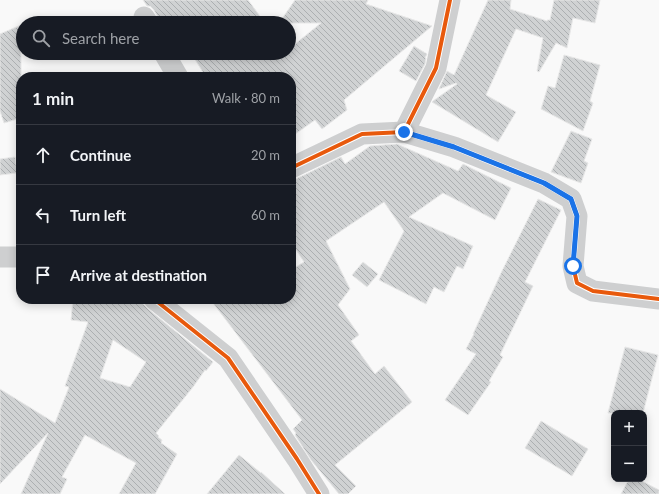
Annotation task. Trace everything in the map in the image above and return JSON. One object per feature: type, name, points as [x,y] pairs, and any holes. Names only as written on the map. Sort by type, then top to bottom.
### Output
[{"type":"street","points":[[404,132],[436,68],[450,0]]},
{"type":"street","points":[[168,60],[175,72]]},
{"type":"street","points":[[296,166],[362,134],[404,132],[454,147],[544,183],[571,199],[577,216],[573,266],[577,283],[594,291],[659,299]]},
{"type":"street","points":[[0,257],[16,259]]},
{"type":"street","points":[[0,260],[16,259]]},
{"type":"street","points":[[160,304],[228,358],[319,494]]},
{"type":"building","points":[[143,0],[248,0],[260,16],[157,16],[150,6],[147,6]]},
{"type":"building","points":[[295,0],[368,0],[366,4],[432,26],[344,100],[347,110],[322,129],[315,120],[296,133],[296,72],[203,72],[195,60],[296,60],[296,43],[321,23],[296,23],[296,16],[284,16]]},
{"type":"building","points":[[488,0],[511,0],[510,9],[547,21],[550,20],[554,0],[600,0],[595,23],[573,18],[567,48],[556,43],[539,72],[537,71],[543,38],[516,29],[486,95],[516,112],[498,142],[432,102],[457,84],[456,83],[439,89],[447,71],[454,75]]},
{"type":"building","points":[[16,27],[16,60],[21,60],[21,72],[16,72],[16,119],[4,123],[0,111],[0,34]]},
{"type":"building","points":[[414,46],[427,54],[425,64],[416,81],[399,71]]},
{"type":"building","points":[[564,55],[600,65],[590,101],[593,103],[583,131],[541,109],[548,86],[555,88]]},
{"type":"building","points":[[571,131],[592,139],[584,161],[588,163],[581,183],[551,172]]},
{"type":"building","points":[[397,144],[458,171],[463,164],[511,188],[495,220],[443,193],[409,217],[473,246],[463,269],[457,266],[444,292],[434,287],[426,304],[379,280],[404,231],[384,202],[326,241],[350,289],[338,305],[359,335],[351,341],[375,374],[384,366],[412,402],[335,465],[356,486],[348,494],[339,494],[311,460],[295,435],[296,433],[293,429],[302,420],[214,304],[296,304],[296,267],[304,262],[296,250],[296,179],[341,157],[345,164],[370,146]]},
{"type":"building","points":[[15,157],[16,173],[0,175],[0,159]]},
{"type":"building","points":[[538,199],[561,210],[525,282],[533,286],[500,355],[503,357],[489,381],[491,382],[468,415],[445,400],[476,354],[466,349],[502,271]]},
{"type":"building","points":[[363,262],[378,274],[367,287],[352,275]]},
{"type":"building","points":[[73,304],[142,304],[213,362],[206,371],[205,370],[156,433],[162,440],[161,443],[177,454],[155,494],[119,494],[136,463],[85,435],[62,477],[67,479],[60,494],[21,494],[48,433],[0,484],[0,389],[55,423],[69,387],[65,386],[88,322],[71,320]],"holes":[[[113,340],[146,362],[130,387],[100,378]]]},
{"type":"building","points":[[625,347],[658,355],[644,410],[611,410],[611,413],[608,413]]},
{"type":"building","points":[[541,421],[588,449],[572,476],[525,448]]},
{"type":"building","points":[[239,455],[261,472],[285,494],[207,494]]},
{"type":"building","points":[[627,482],[644,482],[659,490],[659,494],[621,494]]},
{"type":"cycle path","points":[[404,132],[436,68],[450,0]]},
{"type":"cycle path","points":[[296,166],[362,134],[404,132],[454,147],[544,183],[571,199],[577,216],[573,266],[577,283],[593,291],[659,299]]},
{"type":"cycle path","points":[[160,304],[228,358],[319,494]]},
{"type":"route","points":[[404,132],[454,147],[544,183],[571,199],[577,216],[573,266]]}]
